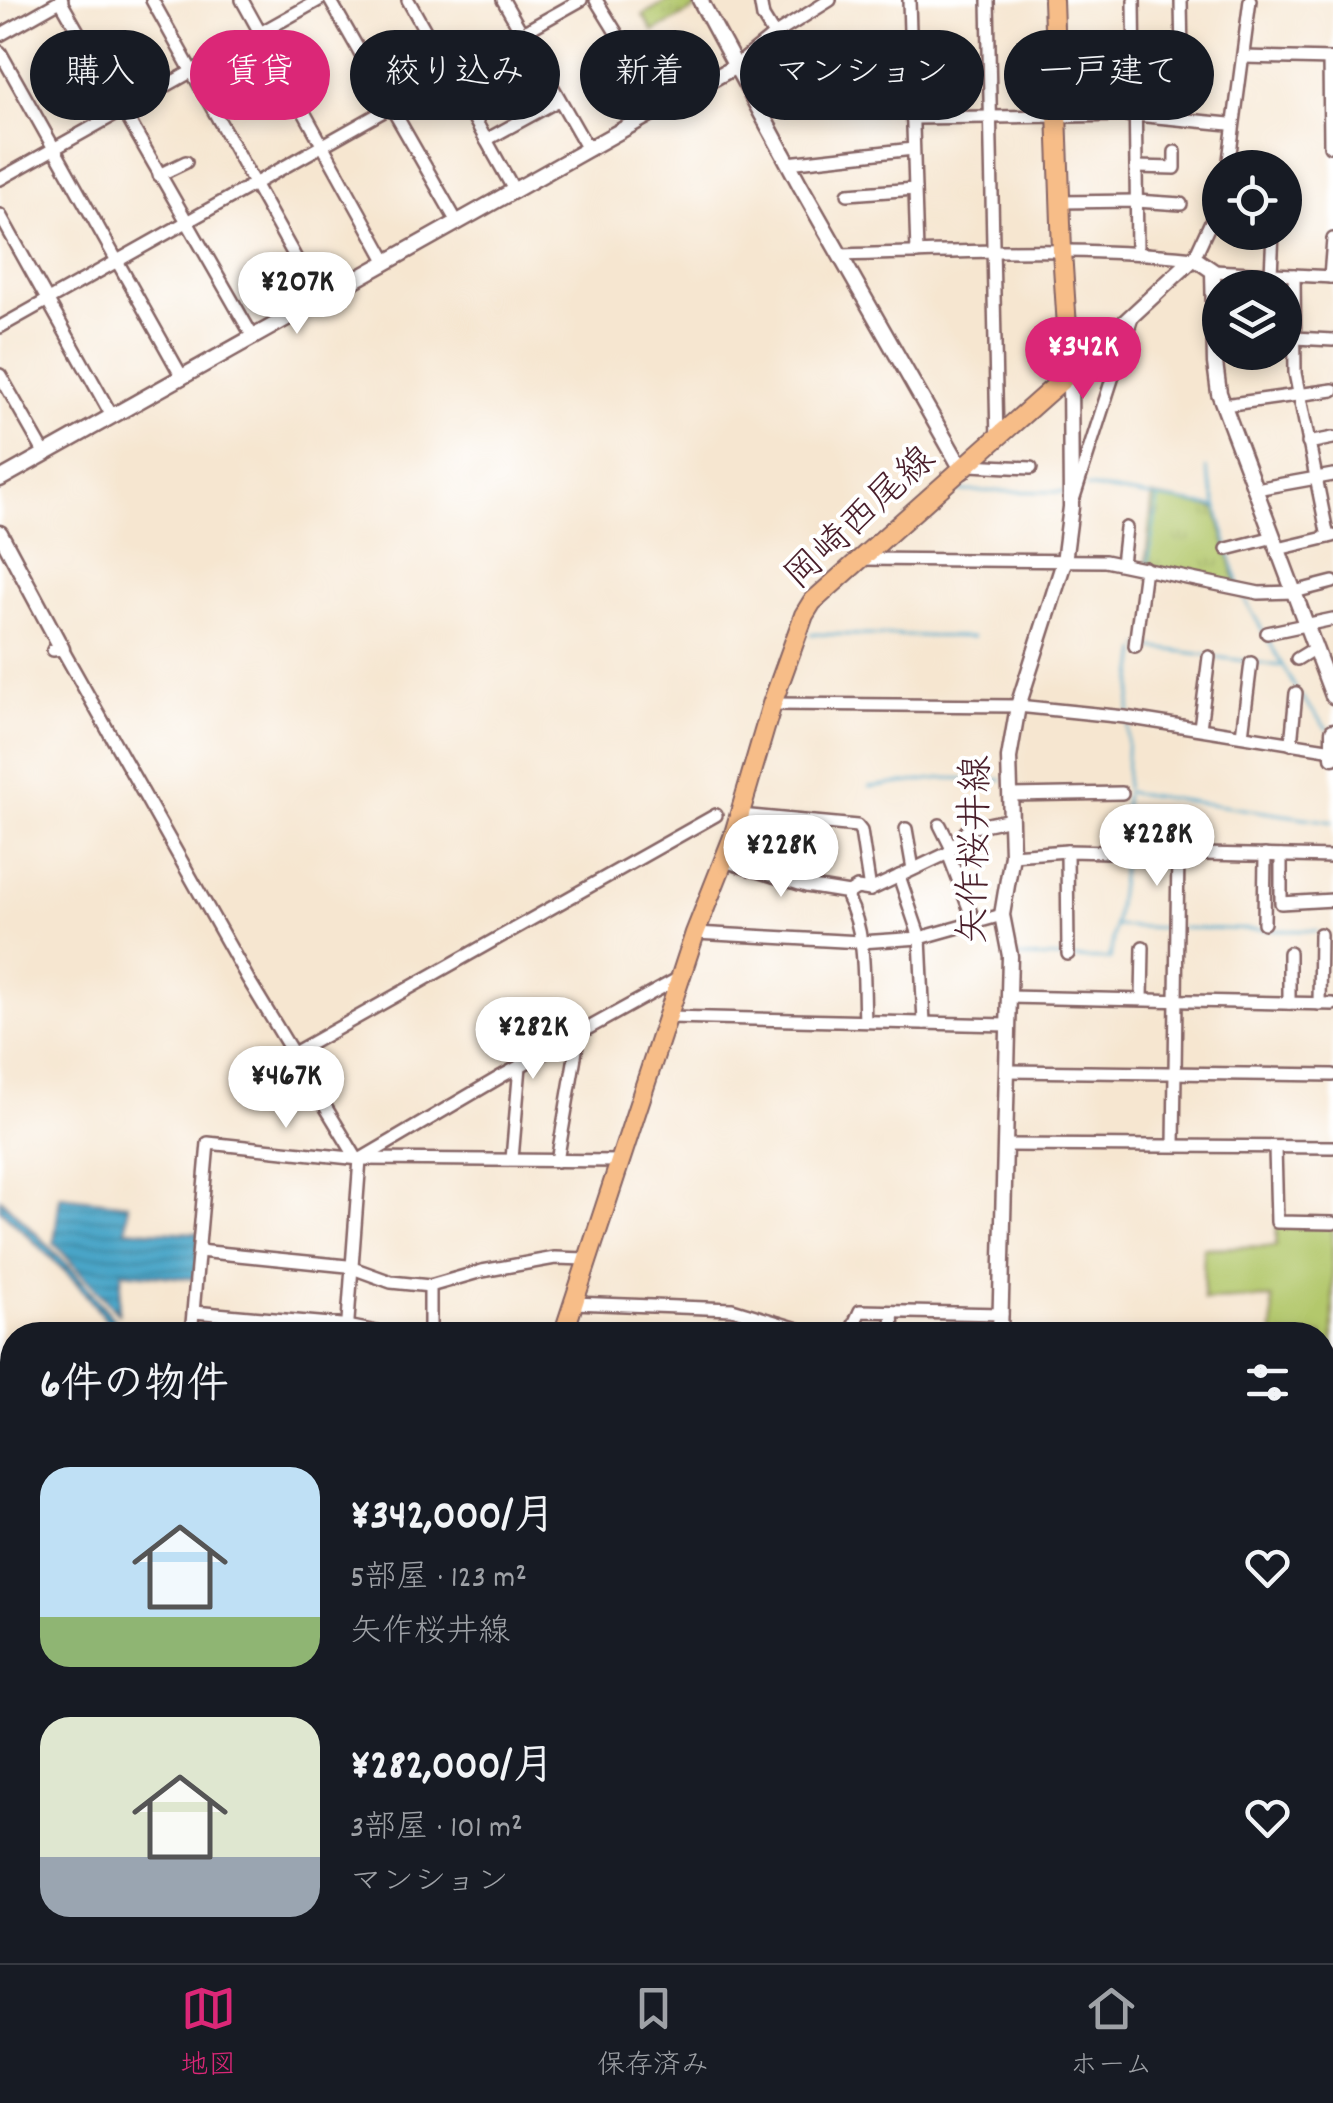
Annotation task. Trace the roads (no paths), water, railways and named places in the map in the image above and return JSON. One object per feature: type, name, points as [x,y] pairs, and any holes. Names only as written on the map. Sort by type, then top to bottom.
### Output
[{"type":"main road","points":[[1053,0],[1054,30]]},
{"type":"main road","points":[[1057,120],[1070,373]]},
{"type":"main road","name":"岡崎西尾線","points":[[568,1322],[804,615],[812,602],[1070,373]]},
{"type":"street","points":[[0,35],[61,0],[78,30]]},
{"type":"street","points":[[152,0],[190,68]]},
{"type":"street","points":[[242,0],[258,30]]},
{"type":"street","points":[[267,30],[319,0]]},
{"type":"street","points":[[330,0],[350,36]]},
{"type":"street","points":[[408,0],[424,30]]},
{"type":"street","points":[[503,0],[520,30]]},
{"type":"street","points":[[529,30],[582,0]]},
{"type":"street","points":[[596,0],[615,30]]},
{"type":"street","points":[[700,0],[788,164],[966,468],[1032,468]]},
{"type":"street","points":[[760,0],[763,17],[771,30]]},
{"type":"street","points":[[782,30],[830,0]]},
{"type":"street","points":[[909,0],[910,30]]},
{"type":"street","points":[[988,0],[997,441]]},
{"type":"street","points":[[1134,0],[1134,30]]},
{"type":"street","points":[[1180,0],[1181,30]]},
{"type":"street","points":[[1231,150],[1250,0]]},
{"type":"street","points":[[0,52],[182,376]]},
{"type":"street","points":[[1244,57],[1331,59],[1330,146]]},
{"type":"street","points":[[720,75],[740,63]]},
{"type":"street","points":[[560,102],[588,149]]},
{"type":"street","points":[[984,116],[1004,116]]},
{"type":"street","points":[[0,179],[105,120]]},
{"type":"street","points":[[128,120],[253,337]]},
{"type":"street","points":[[219,120],[320,300]]},
{"type":"street","points":[[308,120],[387,262]]},
{"type":"street","points":[[0,327],[369,120]]},
{"type":"street","points":[[397,120],[457,222]]},
{"type":"street","points":[[474,120],[514,190]]},
{"type":"street","points":[[486,140],[522,120]]},
{"type":"street","points":[[0,479],[639,120]]},
{"type":"street","points":[[912,120],[917,253]]},
{"type":"street","points":[[1136,120],[1137,252]]},
{"type":"street","points":[[1183,120],[1230,124]]},
{"type":"street","points":[[788,164],[913,149]]},
{"type":"street","points":[[1136,167],[1175,168],[1175,152]]},
{"type":"street","points":[[158,175],[186,162]]},
{"type":"street","points":[[848,194],[915,189]]},
{"type":"street","points":[[1060,202],[1180,204]]},
{"type":"street","points":[[0,215],[112,416]]},
{"type":"street","points":[[1302,276],[1332,277],[1333,240]]},
{"type":"street","points":[[1070,373],[1194,258],[1202,241]]},
{"type":"street","points":[[840,255],[1137,252],[1194,258],[1212,270]]},
{"type":"street","points":[[1071,507],[1134,310]]},
{"type":"street","points":[[1302,338],[1333,340]]},
{"type":"street","points":[[1216,370],[1224,405],[1331,687]]},
{"type":"street","points":[[1227,549],[1331,536],[1315,479],[1297,370]]},
{"type":"street","name":"矢作桜井線","points":[[1001,1322],[1010,956],[1002,914],[1012,855],[1009,758],[1018,706],[1064,562],[1071,507],[1070,373]]},
{"type":"street","points":[[0,375],[45,454]]},
{"type":"street","points":[[1224,405],[1333,390]]},
{"type":"street","points":[[1308,443],[1333,438]]},
{"type":"street","points":[[1256,489],[1333,476]]},
{"type":"street","points":[[1122,564],[1126,528]]},
{"type":"street","points":[[0,533],[57,650],[248,979],[359,1159],[348,1322]]},
{"type":"street","points":[[861,559],[1122,564],[1259,593],[1294,592],[1333,582]]},
{"type":"street","points":[[1136,646],[1144,568]]},
{"type":"street","points":[[1268,633],[1333,619]]},
{"type":"street","points":[[1297,659],[1315,648]]},
{"type":"street","points":[[1200,728],[1209,657]]},
{"type":"street","points":[[1242,735],[1251,663]]},
{"type":"street","points":[[1291,744],[1296,693]]},
{"type":"street","points":[[772,704],[1018,706],[1200,728],[1333,754],[1333,732]]},
{"type":"street","points":[[1011,795],[1122,792]]},
{"type":"street","points":[[294,1053],[716,815]]},
{"type":"street","points":[[740,815],[856,826],[861,832],[870,890]]},
{"type":"street","points":[[724,861],[806,886],[849,893],[857,888],[870,890],[950,851],[969,828],[1011,818]]},
{"type":"street","points":[[940,824],[975,924]]},
{"type":"street","points":[[906,829],[913,869]]},
{"type":"street","points":[[1012,855],[1067,852],[1333,857]]},
{"type":"street","points":[[1067,852],[1068,954]]},
{"type":"street","points":[[1174,1145],[1178,854]]},
{"type":"street","points":[[1264,923],[1265,856]]},
{"type":"street","points":[[1281,856],[1280,903],[1333,900]]},
{"type":"street","points":[[899,876],[920,938],[924,1023]]},
{"type":"street","points":[[849,893],[861,942],[865,1021]]},
{"type":"street","points":[[695,934],[861,942],[920,938],[1002,914]]},
{"type":"street","points":[[1319,1004],[1320,934]]},
{"type":"street","points":[[1142,999],[1143,947]]},
{"type":"street","points":[[1289,953],[1289,1003]]},
{"type":"street","points":[[359,1159],[682,977]]},
{"type":"street","points":[[1008,997],[1333,1004]]},
{"type":"street","points":[[670,1018],[1007,1025]]},
{"type":"street","points":[[557,1160],[579,1033]]},
{"type":"street","points":[[512,1159],[520,1066]]},
{"type":"street","points":[[1008,1072],[1333,1075]]},
{"type":"street","points":[[193,1322],[208,1143],[359,1159],[621,1161]]},
{"type":"street","points":[[1005,1145],[1333,1147]]},
{"type":"street","points":[[1276,1148],[1277,1222],[1333,1223]]},
{"type":"street","points":[[199,1250],[347,1266],[391,1282],[430,1286],[555,1258],[587,1259]]},
{"type":"street","points":[[430,1286],[430,1322]]},
{"type":"street","points":[[574,1304],[732,1309],[775,1322]]},
{"type":"street","points":[[855,1322],[860,1311],[1002,1314]]},
{"type":"street","points":[[194,1312],[275,1322]]},
{"type":"street","points":[[892,1312],[892,1322]]},
{"type":"water","points":[[60,1196],[128,1204],[126,1230],[200,1233],[196,1279],[122,1272],[118,1313],[54,1243]]},
{"type":"water","points":[[0,1198],[75,1272],[116,1322],[108,1322],[75,1281],[0,1209]]},
{"type":"waterway","points":[[1206,468],[1228,546]]},
{"type":"waterway","points":[[1087,487],[1217,507]]},
{"type":"waterway","points":[[955,491],[1065,492]]},
{"type":"waterway","points":[[1148,565],[1158,499]]},
{"type":"waterway","points":[[1230,554],[1239,585]]},
{"type":"waterway","points":[[1243,596],[1296,689]]},
{"type":"waterway","points":[[811,634],[973,637]]},
{"type":"waterway","points":[[1140,646],[1207,655]]},
{"type":"waterway","points":[[1129,713],[1138,651]]},
{"type":"waterway","points":[[1215,657],[1246,661]]},
{"type":"waterway","points":[[1254,662],[1280,666]]},
{"type":"waterway","points":[[1301,696],[1327,729]]},
{"type":"waterway","points":[[1126,788],[1128,721]]},
{"type":"waterway","points":[[869,787],[944,778],[1002,780]]},
{"type":"waterway","points":[[1126,792],[1333,822]]},
{"type":"waterway","points":[[1124,848],[1125,796]]},
{"type":"waterway","points":[[1071,958],[1110,959],[1124,856]]},
{"type":"waterway","points":[[1116,926],[1173,928]]},
{"type":"waterway","points":[[1180,928],[1317,931]]},
{"type":"waterway","points":[[1016,957],[1063,958]]}]
